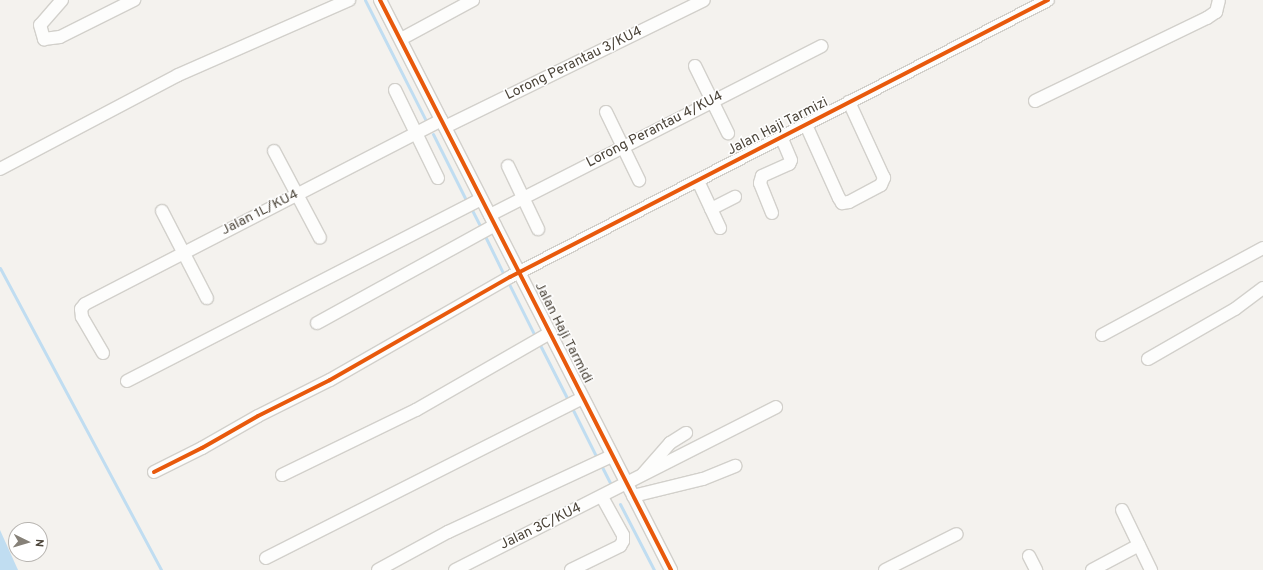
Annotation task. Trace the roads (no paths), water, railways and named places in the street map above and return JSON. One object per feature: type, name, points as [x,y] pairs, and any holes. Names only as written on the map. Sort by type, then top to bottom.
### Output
[{"type":"street","points":[[62,0],[40,25],[44,39],[60,37],[134,0]]},
{"type":"street","points":[[0,169],[178,75],[349,0]]},
{"type":"street","name":"Jalan Haji Tarmidi","points":[[380,0],[520,274],[546,336],[583,398],[671,570]]},
{"type":"street","points":[[401,39],[473,0]]},
{"type":"street","name":"Lorong Perantau 3/KU4","points":[[443,123],[704,0]]},
{"type":"street","name":"Jalan Haji Tarmizi","points":[[154,472],[202,448],[258,416],[330,380],[520,274],[1048,0]]},
{"type":"street","points":[[1035,101],[1207,18],[1216,12],[1219,0]]},
{"type":"street","name":"Lorong Perantau 4/KU4","points":[[317,323],[492,220],[522,197],[821,46]]},
{"type":"street","points":[[695,66],[728,133]]},
{"type":"street","points":[[395,90],[417,132],[438,178]]},
{"type":"street","points":[[806,125],[839,198],[842,203],[850,202],[881,185],[884,178],[849,102]]},
{"type":"street","points":[[606,112],[639,180]]},
{"type":"street","name":"Jalan 1L/KU4","points":[[103,353],[82,317],[81,309],[85,304],[417,132],[443,123]]},
{"type":"street","points":[[772,213],[760,182],[762,176],[789,164],[791,160],[781,138]]},
{"type":"street","points":[[274,151],[320,238]]},
{"type":"street","points":[[508,166],[538,229]]},
{"type":"street","points":[[698,181],[720,228]]},
{"type":"street","points":[[711,209],[735,197]]},
{"type":"street","points":[[126,381],[481,199]]},
{"type":"street","points":[[162,211],[207,298]]},
{"type":"street","points":[[1102,335],[1263,248]]},
{"type":"street","points":[[1148,359],[1235,309],[1263,288]]},
{"type":"street","points":[[282,475],[416,410],[546,336]]},
{"type":"street","points":[[266,558],[583,398]]},
{"type":"street","name":"Jalan 3C/KU4","points":[[455,570],[475,565],[626,483],[776,407]]},
{"type":"street","points":[[642,476],[670,443],[686,434]]},
{"type":"street","points":[[378,570],[448,532],[612,456]]},
{"type":"street","points":[[633,496],[704,479],[735,466]]},
{"type":"street","points":[[571,570],[620,546],[623,541],[624,535],[602,496]]},
{"type":"street","points":[[1122,510],[1151,570]]},
{"type":"street","points":[[885,570],[957,534]]},
{"type":"street","points":[[1092,570],[1139,545]]},
{"type":"street","points":[[1029,556],[1036,570]]},
{"type":"water","points":[[0,530],[8,548],[8,562],[14,562],[18,570],[0,570]]},
{"type":"waterway","points":[[365,0],[426,121]]},
{"type":"waterway","points":[[433,134],[467,202]]},
{"type":"waterway","points":[[472,210],[482,230]]},
{"type":"waterway","points":[[484,234],[505,277]]},
{"type":"waterway","points":[[0,268],[161,570]]},
{"type":"waterway","points":[[508,282],[536,338]]},
{"type":"waterway","points":[[539,343],[568,400]]},
{"type":"waterway","points":[[572,408],[597,458]]},
{"type":"waterway","points":[[601,465],[612,487]]},
{"type":"waterway","points":[[620,504],[654,570]]}]
